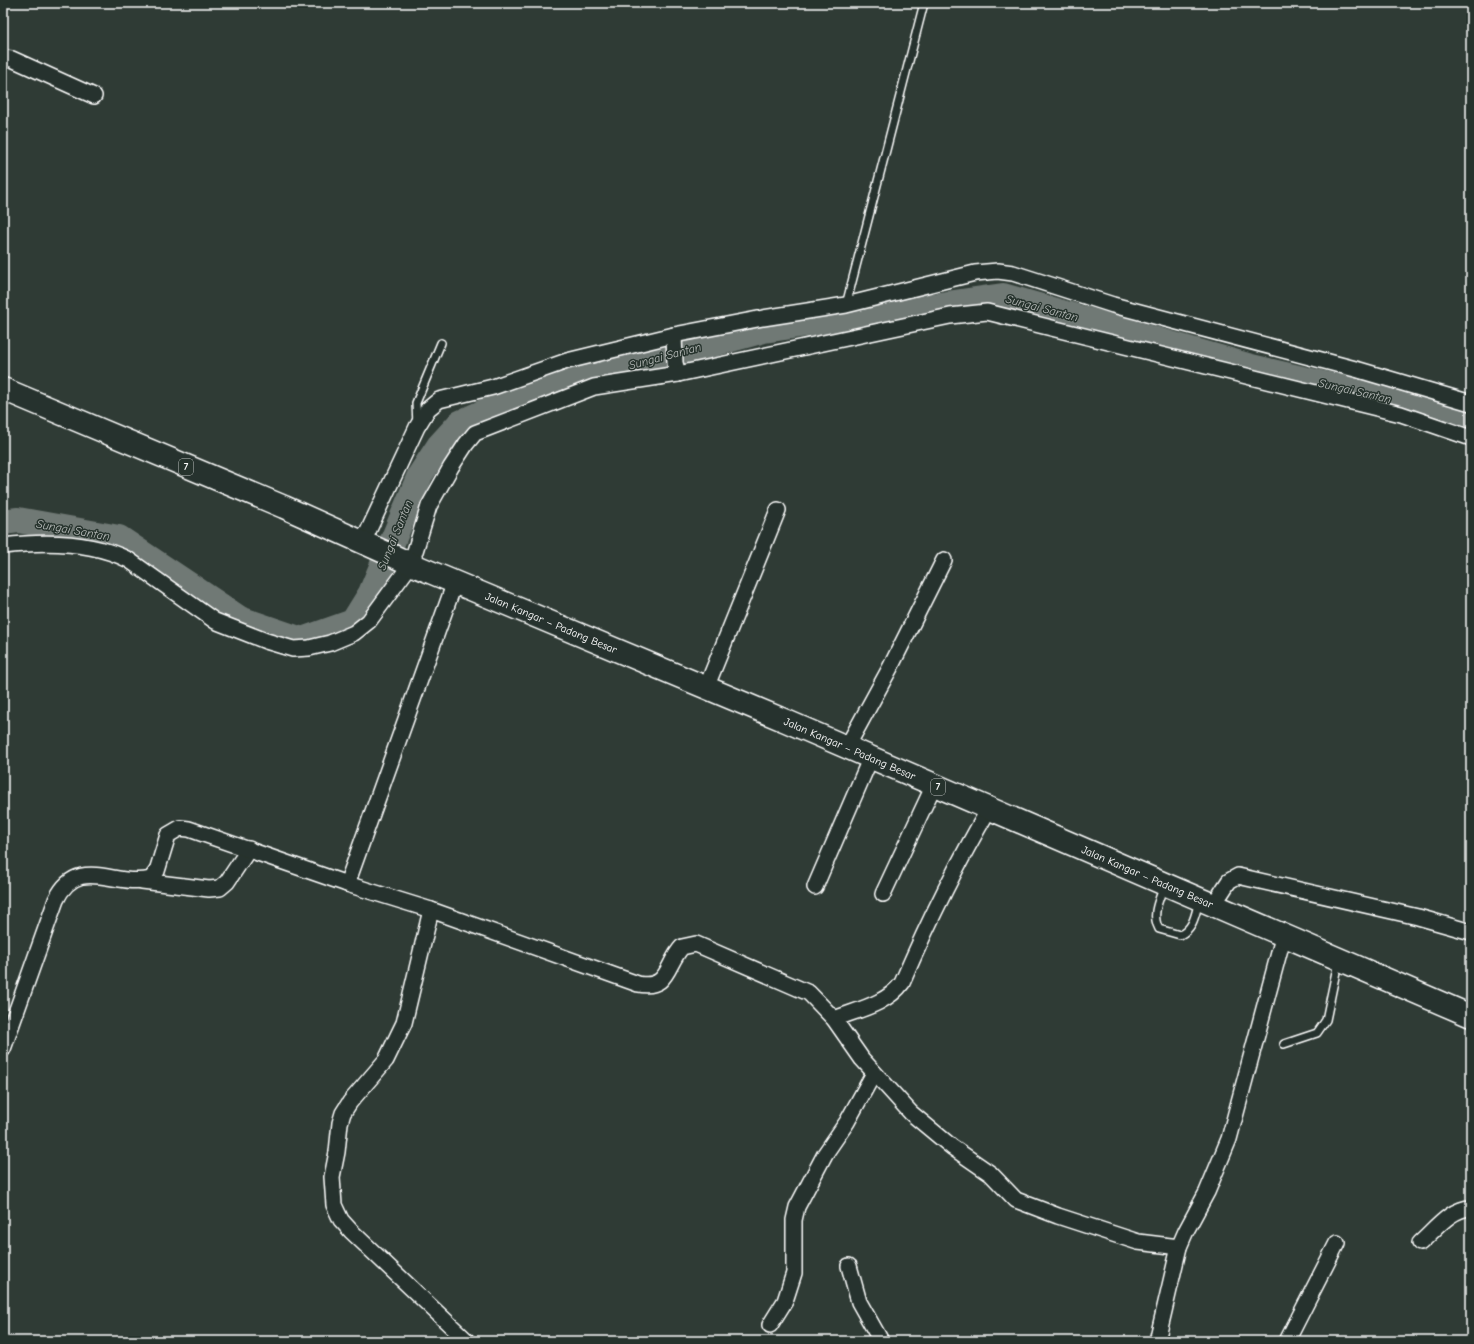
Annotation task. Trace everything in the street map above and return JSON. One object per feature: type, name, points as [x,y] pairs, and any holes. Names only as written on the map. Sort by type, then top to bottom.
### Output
[{"type":"highway","name":"7","points":[[3,389],[408,562]]},
{"type":"highway","name":"Jalan Kangar – Padang Besar","points":[[408,562],[847,747],[1284,934],[1471,1016]]},
{"type":"street","points":[[3,58],[12,59],[94,96]]},
{"type":"street","points":[[366,543],[417,427],[428,409],[439,400],[494,387],[567,361],[674,340],[763,318],[846,306],[975,273],[998,271],[1013,273],[1113,305],[1359,370],[1471,403]]},
{"type":"street","points":[[3,546],[45,543],[99,548],[114,552],[129,560],[215,621],[266,641],[293,648],[309,648],[330,643],[354,633],[369,621],[408,562],[429,506],[451,467],[475,433],[594,387],[676,368],[950,316],[987,312],[1401,414],[1471,438]]},
{"type":"street","points":[[674,340],[676,368]]},
{"type":"street","points":[[706,688],[778,510]]},
{"type":"street","points":[[847,747],[890,668],[944,560]]},
{"type":"street","points":[[347,884],[455,582]]},
{"type":"street","points":[[815,887],[871,758]]},
{"type":"street","points":[[883,894],[934,785]]},
{"type":"street","points":[[834,1019],[883,1000],[896,991],[902,983],[938,902],[989,809]]},
{"type":"street","points":[[142,881],[151,879],[155,874],[165,839],[172,831],[180,828],[199,832],[347,884],[431,910],[646,985],[653,985],[660,981],[682,947],[696,944],[809,993],[834,1019],[862,1059],[911,1113],[952,1147],[991,1174],[1016,1200],[1058,1216],[1084,1223],[1138,1242],[1179,1247]]},
{"type":"street","points":[[3,1049],[61,889],[68,881],[82,875],[209,889],[220,888],[228,882],[249,849]]},
{"type":"street","points":[[1207,901],[1229,881],[1238,876],[1418,917],[1471,932]]},
{"type":"street","points":[[431,910],[404,1023],[386,1060],[343,1113],[332,1177],[334,1205],[336,1212],[351,1231],[467,1341]]},
{"type":"street","points":[[1157,1341],[1179,1247],[1186,1230],[1207,1192],[1230,1139],[1284,934]]},
{"type":"street","points":[[770,1325],[785,1301],[794,1273],[794,1220],[798,1206],[825,1154],[847,1122],[874,1072]]},
{"type":"street","points":[[1420,1243],[1452,1214],[1461,1209],[1471,1208]]},
{"type":"street","points":[[1287,1341],[1337,1243]]},
{"type":"street","points":[[849,1266],[859,1302],[881,1341]]},
{"type":"lane","points":[[846,306],[924,3]]},
{"type":"lane","points":[[417,427],[415,417],[416,403],[441,343]]},
{"type":"lane","points":[[1165,884],[1155,913],[1156,923],[1159,929],[1180,935],[1187,931],[1207,901]]},
{"type":"lane","points":[[1284,1044],[1317,1033],[1326,1020],[1339,958]]},
{"type":"waterway","name":"Sungai Santan","points":[[3,522],[18,520],[119,538],[240,619],[302,640],[353,622],[371,593],[420,475],[439,446],[460,423],[530,391],[652,361],[764,330],[1003,296],[1251,367],[1471,418]]}]
